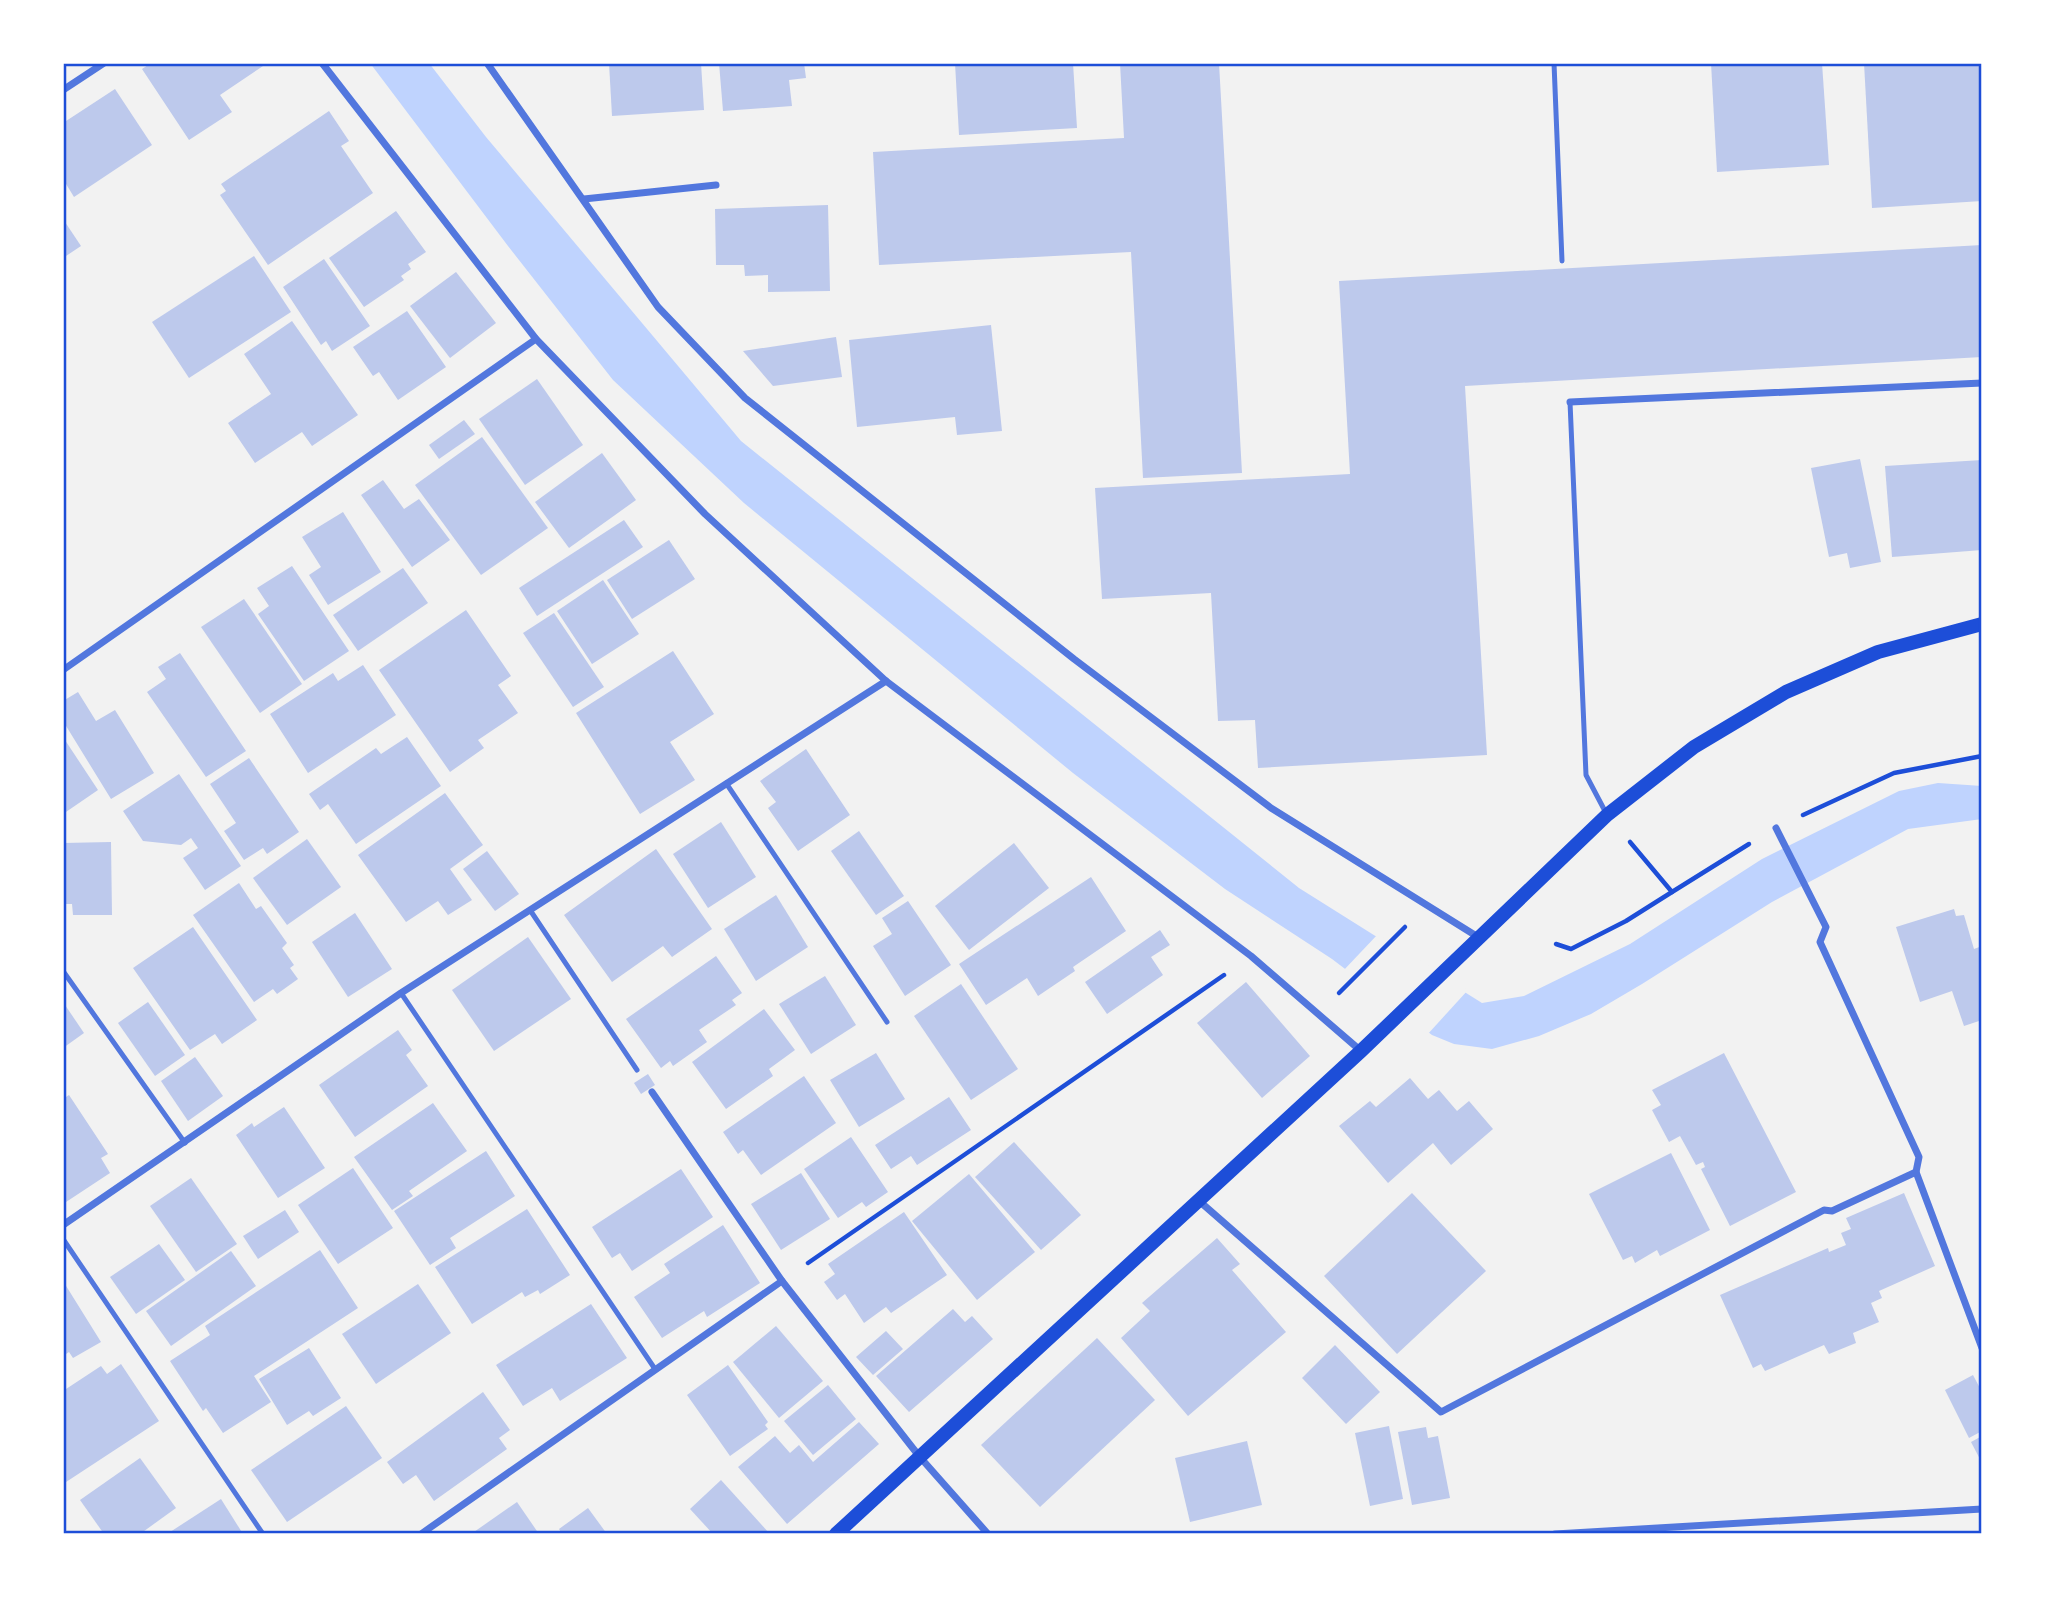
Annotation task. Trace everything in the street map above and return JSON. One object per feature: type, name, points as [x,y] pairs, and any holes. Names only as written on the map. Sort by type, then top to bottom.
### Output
[{"type":"main road","points":[[836,1534],[1361,1051],[1607,814],[1694,747],[1786,692],[1878,652],[1982,624]]},
{"type":"street","points":[[63,90],[104,63]]},
{"type":"street","points":[[322,63],[536,339],[705,514],[886,681],[1251,956],[1361,1051]]},
{"type":"street","points":[[487,63],[658,307],[745,398],[1074,659],[1271,808],[1478,937]]},
{"type":"street","points":[[584,199],[716,185]]},
{"type":"street","points":[[63,670],[536,339]]},
{"type":"street","points":[[1570,402],[1982,383]]},
{"type":"street","points":[[63,1225],[401,993],[886,681]]},
{"type":"street","points":[[1776,828],[1819,909],[1826,927],[1820,942],[1919,1157],[1916,1172],[1982,1348]]},
{"type":"street","points":[[652,1092],[782,1281],[919,1456],[988,1534]]},
{"type":"street","points":[[1198,1199],[1441,1412],[1824,1210],[1832,1211],[1916,1172]]},
{"type":"street","points":[[421,1534],[782,1281]]},
{"type":"street","points":[[1555,1534],[1982,1509]]},
{"type":"lane","points":[[1554,63],[1562,261]]},
{"type":"lane","points":[[1570,402],[1586,775],[1607,814]]},
{"type":"lane","points":[[726,783],[887,1022]]},
{"type":"lane","points":[[530,910],[637,1070]]},
{"type":"lane","points":[[63,971],[185,1143]]},
{"type":"lane","points":[[401,993],[655,1369]]},
{"type":"lane","points":[[63,1239],[263,1534]]},
{"type":"path","points":[[1556,944],[1571,948],[1626,921],[1672,892]]},
{"type":"path","points":[[1334,998],[1407,925]]},
{"type":"path","points":[[782,1281],[1251,956]]},
{"type":"water","points":[[370,63],[429,63],[486,137],[741,441],[1299,888],[1482,1003],[1524,996],[1630,944],[1762,859],[1899,791],[1938,783],[1982,786],[1982,819],[1908,829],[1772,902],[1591,1014],[1539,1036],[1492,1049],[1454,1044],[1432,1035],[1332,959],[1225,889],[1073,773],[744,503],[613,380]]},
{"type":"pier","points":[[1378,934],[1468,990],[1427,1035],[1342,972]]},
{"type":"building","points":[[151,63],[261,63],[263,66],[220,95],[232,112],[189,140],[142,69]]},
{"type":"building","points":[[609,63],[701,63],[704,110],[612,116]]},
{"type":"building","points":[[719,63],[804,63],[806,78],[789,80],[792,106],[723,111]]},
{"type":"building","points":[[955,63],[1073,63],[1077,128],[959,135]]},
{"type":"building","points":[[1120,63],[1219,63],[1242,473],[1143,478],[1131,252],[879,265],[873,152],[1124,138]]},
{"type":"building","points":[[1711,63],[1822,63],[1829,165],[1717,172]]},
{"type":"building","points":[[1864,63],[1981,63],[1982,201],[1872,208]]},
{"type":"building","points":[[115,89],[152,145],[74,197],[63,179],[63,123]]},
{"type":"building","points":[[329,111],[349,141],[341,146],[373,193],[268,265],[220,195],[226,191],[221,184]]},
{"type":"building","points":[[828,205],[830,291],[768,292],[768,275],[745,276],[744,265],[716,265],[715,209]]},
{"type":"building","points":[[396,211],[426,252],[408,264],[411,269],[401,276],[404,280],[364,307],[329,258]]},
{"type":"building","points":[[63,219],[81,246],[63,258]]},
{"type":"building","points":[[1982,245],[1982,357],[1465,386],[1487,755],[1258,768],[1255,720],[1218,721],[1211,593],[1102,599],[1095,488],[1350,474],[1339,281]]},
{"type":"building","points":[[254,256],[291,312],[189,378],[152,322]]},
{"type":"building","points":[[324,259],[370,326],[332,351],[326,341],[321,345],[283,287]]},
{"type":"building","points":[[456,272],[496,323],[450,358],[410,306]]},
{"type":"building","points":[[407,311],[446,367],[398,400],[379,372],[373,376],[353,347]]},
{"type":"building","points":[[292,321],[358,415],[312,446],[302,432],[255,463],[228,423],[271,394],[244,354]]},
{"type":"building","points":[[991,325],[1002,431],[957,435],[955,417],[857,427],[849,340]]},
{"type":"building","points":[[836,337],[842,377],[773,386],[743,351]]},
{"type":"building","points":[[537,379],[583,445],[525,485],[479,419]]},
{"type":"building","points":[[464,420],[475,434],[439,459],[429,445]]},
{"type":"building","points":[[482,437],[548,528],[481,575],[415,485]]},
{"type":"building","points":[[602,453],[636,500],[569,548],[535,502]]},
{"type":"building","points":[[1860,459],[1881,562],[1850,568],[1847,553],[1829,557],[1811,468]]},
{"type":"building","points":[[1982,460],[1982,550],[1892,557],[1885,466]]},
{"type":"building","points":[[383,480],[404,509],[419,499],[450,540],[412,567],[361,495]]},
{"type":"building","points":[[343,512],[381,572],[328,605],[309,575],[321,567],[302,537]]},
{"type":"building","points":[[624,520],[643,547],[537,616],[519,588]]},
{"type":"building","points":[[669,540],[695,579],[632,619],[607,580]]},
{"type":"building","points":[[292,566],[349,651],[304,681],[258,614],[269,606],[257,588]]},
{"type":"building","points":[[403,568],[428,603],[358,651],[333,615]]},
{"type":"building","points":[[603,580],[639,634],[592,664],[557,611]]},
{"type":"building","points":[[244,599],[302,684],[260,713],[201,627]]},
{"type":"building","points":[[466,610],[511,676],[498,685],[518,713],[478,740],[484,748],[450,772],[379,670]]},
{"type":"building","points":[[554,613],[604,687],[573,707],[523,633]]},
{"type":"building","points":[[673,651],[714,714],[670,742],[695,780],[640,814],[576,713]]},
{"type":"building","points":[[180,653],[246,751],[206,777],[147,692],[166,679],[158,667]]},
{"type":"building","points":[[363,665],[396,715],[308,773],[270,714],[333,673],[338,681]]},
{"type":"building","points":[[78,692],[96,721],[115,710],[154,773],[111,799],[63,721],[63,701]]},
{"type":"building","points":[[63,737],[98,790],[63,814]]},
{"type":"building","points":[[407,737],[441,786],[356,844],[328,804],[320,810],[309,794],[376,748],[381,754]]},
{"type":"building","points":[[806,749],[850,815],[798,851],[768,808],[776,802],[760,781]]},
{"type":"building","points":[[249,758],[299,832],[267,854],[263,848],[244,860],[224,831],[236,823],[210,784]]},
{"type":"building","points":[[179,774],[241,866],[205,890],[183,858],[198,848],[191,838],[181,845],[143,841],[123,811]]},
{"type":"building","points":[[445,793],[483,845],[450,869],[472,900],[448,915],[438,901],[406,922],[358,855]]},
{"type":"building","points":[[721,822],[756,877],[708,908],[673,854]]},
{"type":"building","points":[[859,831],[904,896],[876,915],[831,851]]},
{"type":"building","points":[[307,839],[341,887],[287,925],[253,878]]},
{"type":"building","points":[[111,842],[112,915],[73,915],[72,904],[63,904],[63,843]]},
{"type":"building","points":[[1014,843],[1049,888],[969,950],[935,906]]},
{"type":"building","points":[[656,849],[712,929],[672,957],[663,946],[612,982],[564,915]]},
{"type":"building","points":[[487,851],[519,894],[495,911],[463,869]]},
{"type":"building","points":[[1091,877],[1126,931],[1073,967],[1075,971],[1038,996],[1027,978],[986,1005],[959,964]]},
{"type":"building","points":[[239,883],[256,909],[261,906],[287,943],[282,948],[294,965],[290,968],[298,979],[277,994],[273,989],[254,1002],[193,915]]},
{"type":"building","points":[[776,895],[808,947],[756,981],[724,929]]},
{"type":"building","points":[[908,901],[951,965],[905,996],[873,946],[892,934],[882,918]]},
{"type":"building","points":[[1954,909],[1956,916],[1964,915],[1974,949],[1982,946],[1982,1020],[1964,1026],[1952,991],[1920,1002],[1896,927]]},
{"type":"building","points":[[355,913],[392,969],[348,997],[312,942]]},
{"type":"building","points":[[193,927],[257,1020],[222,1044],[215,1034],[190,1050],[133,968]]},
{"type":"building","points":[[1160,930],[1170,945],[1151,957],[1163,975],[1107,1014],[1085,982]]},
{"type":"building","points":[[528,937],[571,999],[494,1051],[452,990]]},
{"type":"building","points":[[716,956],[742,993],[732,1000],[736,1005],[699,1030],[707,1042],[673,1066],[670,1061],[661,1068],[626,1019]]},
{"type":"building","points":[[825,976],[856,1025],[811,1054],[779,1004]]},
{"type":"building","points":[[1246,982],[1310,1056],[1262,1098],[1197,1023]]},
{"type":"building","points":[[961,984],[1018,1069],[971,1100],[914,1016]]},
{"type":"building","points":[[63,1002],[84,1033],[63,1048]]},
{"type":"building","points":[[148,1002],[185,1055],[155,1076],[118,1023]]},
{"type":"building","points":[[764,1009],[795,1050],[769,1069],[773,1076],[726,1109],[692,1062]]},
{"type":"building","points":[[398,1030],[412,1050],[406,1055],[428,1086],[355,1137],[319,1085]]},
{"type":"building","points":[[876,1053],[905,1099],[859,1127],[830,1080]]},
{"type":"building","points":[[1724,1053],[1796,1192],[1730,1226],[1701,1169],[1705,1167],[1703,1162],[1696,1165],[1680,1136],[1669,1142],[1652,1110],[1661,1105],[1652,1090]]},
{"type":"building","points":[[195,1057],[223,1096],[188,1121],[161,1081]]},
{"type":"building","points":[[648,1074],[655,1085],[641,1094],[634,1083]]},
{"type":"building","points":[[804,1076],[836,1123],[761,1175],[743,1150],[738,1154],[723,1132]]},
{"type":"building","points":[[1410,1078],[1428,1099],[1439,1090],[1457,1111],[1469,1101],[1493,1129],[1451,1165],[1433,1143],[1388,1183],[1339,1126],[1370,1101],[1376,1107]]},
{"type":"building","points":[[69,1095],[108,1154],[101,1158],[110,1173],[63,1204],[63,1099]]},
{"type":"building","points":[[949,1097],[971,1130],[917,1165],[911,1156],[891,1169],[875,1145]]},
{"type":"building","points":[[433,1103],[467,1151],[409,1191],[413,1196],[392,1210],[354,1157]]},
{"type":"building","points":[[284,1107],[325,1168],[278,1198],[236,1135],[252,1123],[254,1127]]},
{"type":"building","points":[[851,1137],[888,1192],[866,1207],[862,1202],[838,1218],[804,1169]]},
{"type":"building","points":[[1014,1142],[1081,1215],[1041,1250],[975,1177]]},
{"type":"building","points":[[486,1151],[515,1196],[450,1238],[456,1248],[430,1265],[394,1211]]},
{"type":"building","points":[[1671,1153],[1710,1230],[1660,1256],[1657,1250],[1635,1263],[1632,1256],[1623,1260],[1589,1194]]},
{"type":"building","points":[[353,1168],[393,1228],[338,1264],[298,1205]]},
{"type":"building","points":[[681,1169],[713,1217],[632,1271],[620,1253],[612,1258],[592,1227]]},
{"type":"building","points":[[801,1173],[830,1219],[781,1250],[751,1204]]},
{"type":"building","points":[[969,1174],[1035,1252],[977,1300],[912,1221]]},
{"type":"building","points":[[191,1178],[237,1244],[196,1272],[150,1206]]},
{"type":"building","points":[[1412,1193],[1486,1271],[1397,1354],[1324,1276]]},
{"type":"building","points":[[1904,1193],[1935,1266],[1879,1291],[1882,1298],[1871,1303],[1879,1322],[1853,1333],[1856,1343],[1829,1354],[1824,1345],[1765,1371],[1761,1364],[1753,1368],[1720,1295],[1828,1248],[1829,1252],[1846,1245],[1841,1233],[1851,1229],[1846,1218]]},
{"type":"building","points":[[527,1209],[570,1275],[540,1294],[538,1290],[525,1297],[522,1292],[472,1324],[435,1267]]},
{"type":"building","points":[[285,1210],[299,1232],[258,1259],[243,1236]]},
{"type":"building","points":[[904,1212],[947,1275],[891,1313],[886,1307],[864,1323],[845,1294],[837,1300],[824,1282],[835,1274],[828,1264]]},
{"type":"building","points":[[723,1225],[760,1283],[707,1317],[704,1311],[662,1338],[634,1297],[670,1273],[664,1264]]},
{"type":"building","points":[[1217,1238],[1240,1264],[1232,1270],[1286,1332],[1188,1416],[1121,1338],[1150,1311],[1142,1303]]},
{"type":"building","points":[[159,1244],[185,1280],[136,1314],[110,1277]]},
{"type":"building","points":[[320,1250],[358,1308],[254,1376],[271,1402],[223,1433],[206,1408],[203,1411],[170,1361],[210,1335],[205,1326]]},
{"type":"building","points":[[231,1251],[256,1286],[171,1346],[146,1311]]},
{"type":"building","points":[[63,1281],[101,1342],[73,1358],[69,1352],[63,1356]]},
{"type":"building","points":[[418,1284],[451,1333],[376,1384],[342,1334]]},
{"type":"building","points":[[591,1304],[627,1358],[560,1401],[552,1388],[523,1406],[496,1365]]},
{"type":"building","points":[[953,1309],[965,1322],[972,1316],[993,1339],[909,1412],[876,1376]]},
{"type":"building","points":[[776,1326],[823,1381],[779,1418],[733,1362]]},
{"type":"building","points":[[886,1331],[903,1349],[873,1375],[856,1357]]},
{"type":"building","points":[[1097,1338],[1155,1400],[1040,1507],[981,1445]]},
{"type":"building","points":[[1335,1345],[1380,1392],[1346,1424],[1302,1378]]},
{"type":"building","points":[[309,1348],[341,1398],[313,1416],[309,1411],[287,1425],[259,1379]]},
{"type":"building","points":[[121,1364],[159,1421],[63,1484],[63,1391],[101,1366],[107,1374]]},
{"type":"building","points":[[728,1365],[768,1422],[765,1425],[768,1429],[730,1456],[687,1395]]},
{"type":"building","points":[[1973,1375],[1982,1392],[1982,1431],[1969,1438],[1945,1390]]},
{"type":"building","points":[[828,1385],[856,1419],[813,1455],[784,1421]]},
{"type":"building","points":[[483,1392],[510,1430],[499,1438],[507,1449],[434,1501],[416,1475],[403,1484],[387,1462]]},
{"type":"building","points":[[346,1406],[382,1458],[287,1522],[251,1470]]},
{"type":"building","points":[[859,1422],[879,1444],[787,1524],[738,1467],[775,1436],[790,1453],[799,1445],[813,1462]]},
{"type":"building","points":[[1389,1426],[1403,1499],[1370,1506],[1355,1433]]},
{"type":"building","points":[[1426,1427],[1428,1438],[1438,1436],[1450,1498],[1412,1505],[1398,1432]]},
{"type":"building","points":[[1982,1436],[1982,1463],[1971,1442]]},
{"type":"building","points":[[1247,1441],[1262,1505],[1190,1522],[1175,1458]]},
{"type":"building","points":[[140,1458],[176,1508],[140,1534],[104,1534],[80,1500]]},
{"type":"building","points":[[721,1480],[770,1534],[713,1534],[690,1509]]},
{"type":"building","points":[[221,1499],[243,1534],[167,1534]]},
{"type":"building","points":[[517,1502],[539,1534],[471,1534]]},
{"type":"building","points":[[588,1508],[607,1534],[562,1534],[559,1529]]}]
